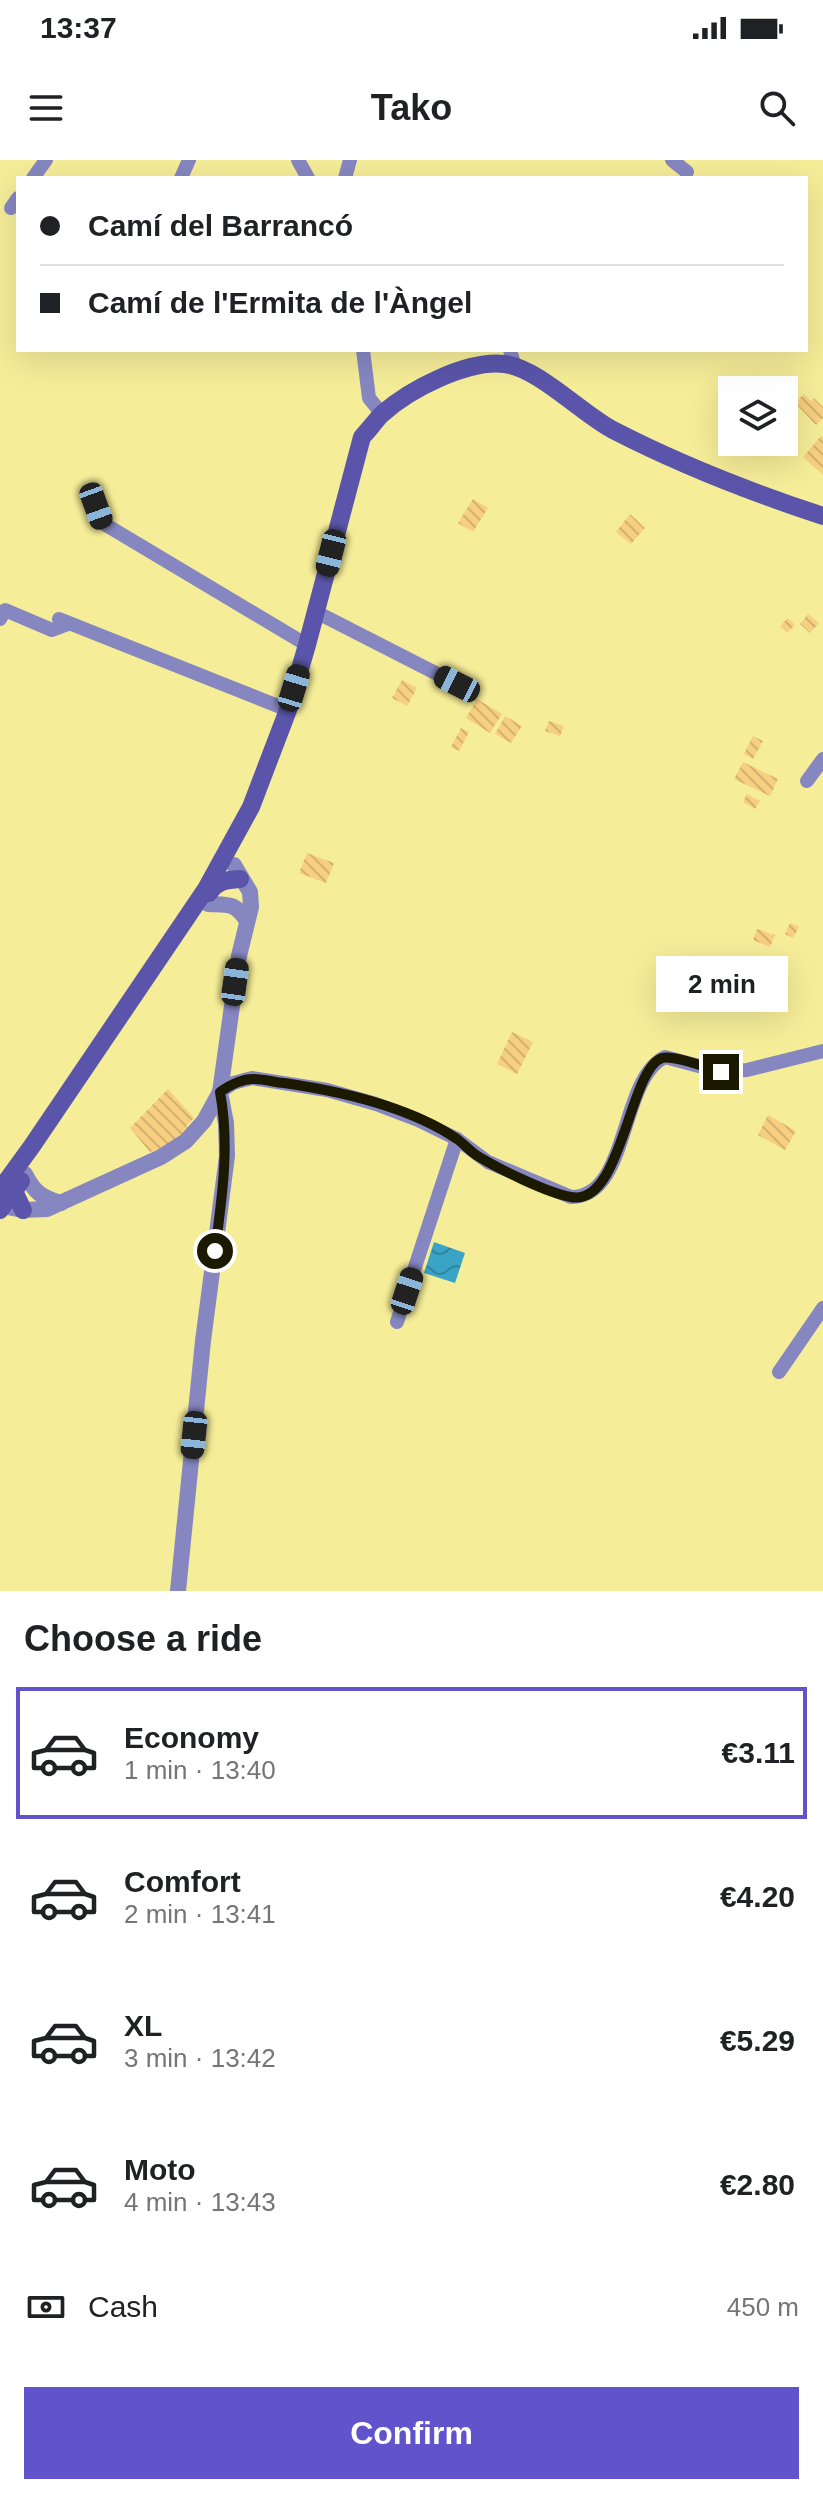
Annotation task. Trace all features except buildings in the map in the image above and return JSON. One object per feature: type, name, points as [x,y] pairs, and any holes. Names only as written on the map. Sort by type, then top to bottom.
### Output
[{"type":"main road","points":[[3,1199],[32,1146],[206,889],[243,825],[288,710],[362,437],[382,414],[415,391],[460,370],[512,358],[610,428],[677,462],[739,488],[823,516]]},
{"type":"main road","points":[[3,1199],[29,1182],[208,904],[231,878],[266,798],[284,740],[288,710]]},
{"type":"main road","points":[[231,878],[225,868],[241,840],[243,825]]},
{"type":"main road","points":[[148,975],[157,970],[214,885],[231,878]]},
{"type":"main road","points":[[3,1199],[23,1210]]},
{"type":"street","points":[[672,160],[687,172]]},
{"type":"street","points":[[363,352],[369,398],[382,414]]},
{"type":"street","points":[[90,491],[101,522],[307,645]]},
{"type":"street","points":[[0,619],[5,610],[52,630],[63,622],[288,710]]},
{"type":"street","points":[[316,612],[457,684]]},
{"type":"street","points":[[807,781],[823,759]]},
{"type":"street","points":[[178,1591],[203,1341],[227,1156],[226,1123],[220,1092],[243,915],[251,907],[250,892],[231,878]]},
{"type":"street","points":[[208,904],[232,905],[243,915]]},
{"type":"street","points":[[23,1210],[47,1209],[161,1157],[186,1141],[204,1121],[220,1092],[233,1083],[252,1078],[327,1090],[418,1120],[457,1139],[488,1162],[571,1197],[585,1197],[598,1188],[618,1149],[637,1096],[654,1062],[665,1057],[721,1072],[747,1070],[823,1051]]},
{"type":"street","points":[[397,1322],[457,1139]]},
{"type":"street","points":[[29,1182],[46,1199],[61,1203]]},
{"type":"street","points":[[779,1372],[823,1308]]},
{"type":"water","points":[[434,1242],[465,1253],[455,1283],[424,1273]]},
{"type":"route","points":[[215,1251],[227,1156],[226,1123],[220,1092],[233,1083],[252,1078],[327,1090],[376,1104],[457,1139],[488,1162],[539,1185],[571,1197],[585,1197],[598,1188],[618,1149],[637,1096],[654,1062],[665,1057],[721,1072]]}]
